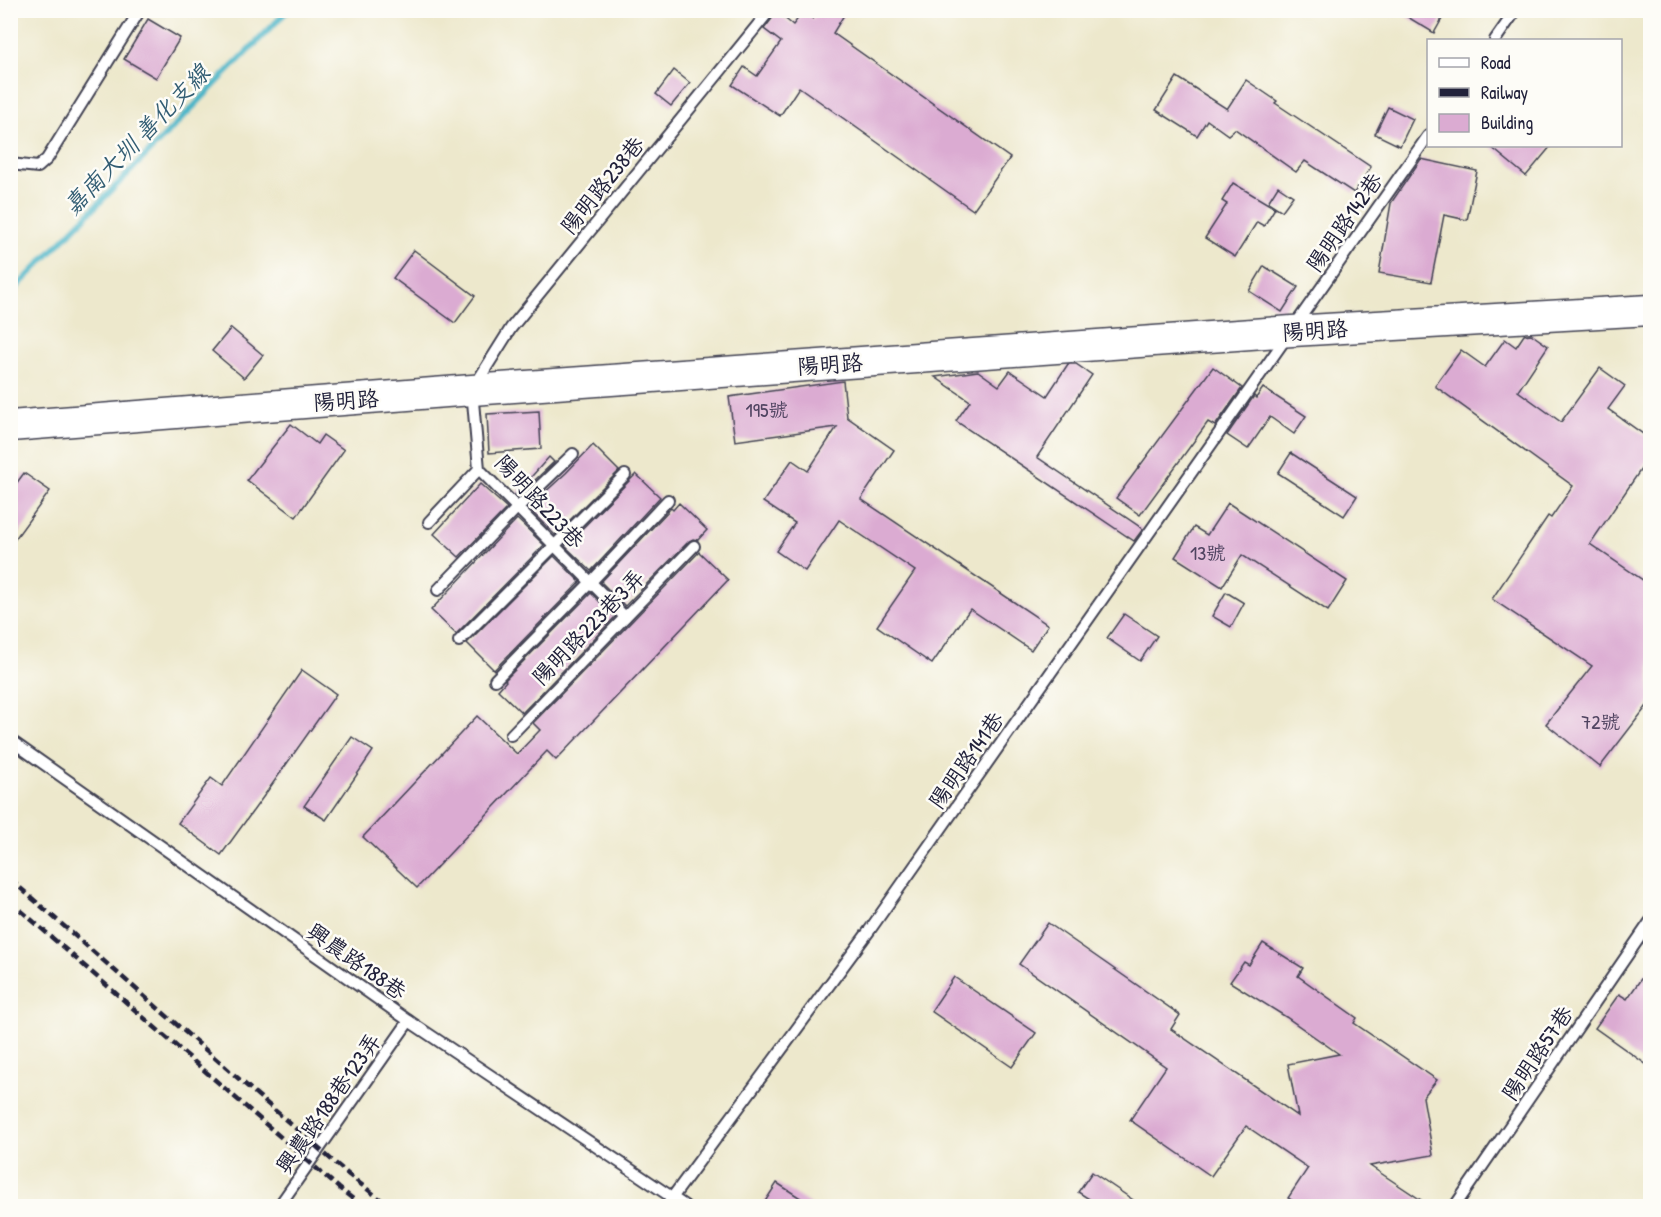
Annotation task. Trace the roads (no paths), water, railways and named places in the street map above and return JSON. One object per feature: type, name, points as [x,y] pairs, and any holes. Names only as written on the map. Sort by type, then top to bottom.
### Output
[{"type":"street","name":"陽明路","points":[[10,426],[1292,331],[1650,310]]},
{"type":"lane","points":[[10,164],[38,167],[47,159],[140,10]]},
{"type":"lane","name":"陽明路238巷","points":[[472,390],[511,328],[770,10]]},
{"type":"lane","points":[[1496,39],[1516,10]]},
{"type":"lane","name":"陽明路142巷","points":[[1292,331],[1427,137]]},
{"type":"lane","name":"陽明路141巷","points":[[666,1206],[869,931],[1292,331]]},
{"type":"lane","name":"陽明路223巷","points":[[472,390],[479,469],[625,617]]},
{"type":"lane","points":[[438,590],[573,454]]},
{"type":"lane","points":[[429,522],[479,469]]},
{"type":"lane","points":[[459,641],[625,475]]},
{"type":"lane","points":[[495,680],[590,584],[668,500]]},
{"type":"lane","name":"陽明路223巷3弄","points":[[511,735],[694,546]]},
{"type":"lane","name":"興農路188巷","points":[[10,740],[409,1021],[685,1206]]},
{"type":"lane","name":"陽明路57巷","points":[[1455,1206],[1650,922]]},
{"type":"lane","name":"興農路188巷123弄","points":[[279,1206],[409,1021]]},
{"type":"waterway","name":"嘉南大圳 善化支線","points":[[10,294],[288,10]]},
{"type":"railway","points":[[10,879],[349,1175],[389,1206]]},
{"type":"railway","points":[[10,901],[362,1206]]}]
